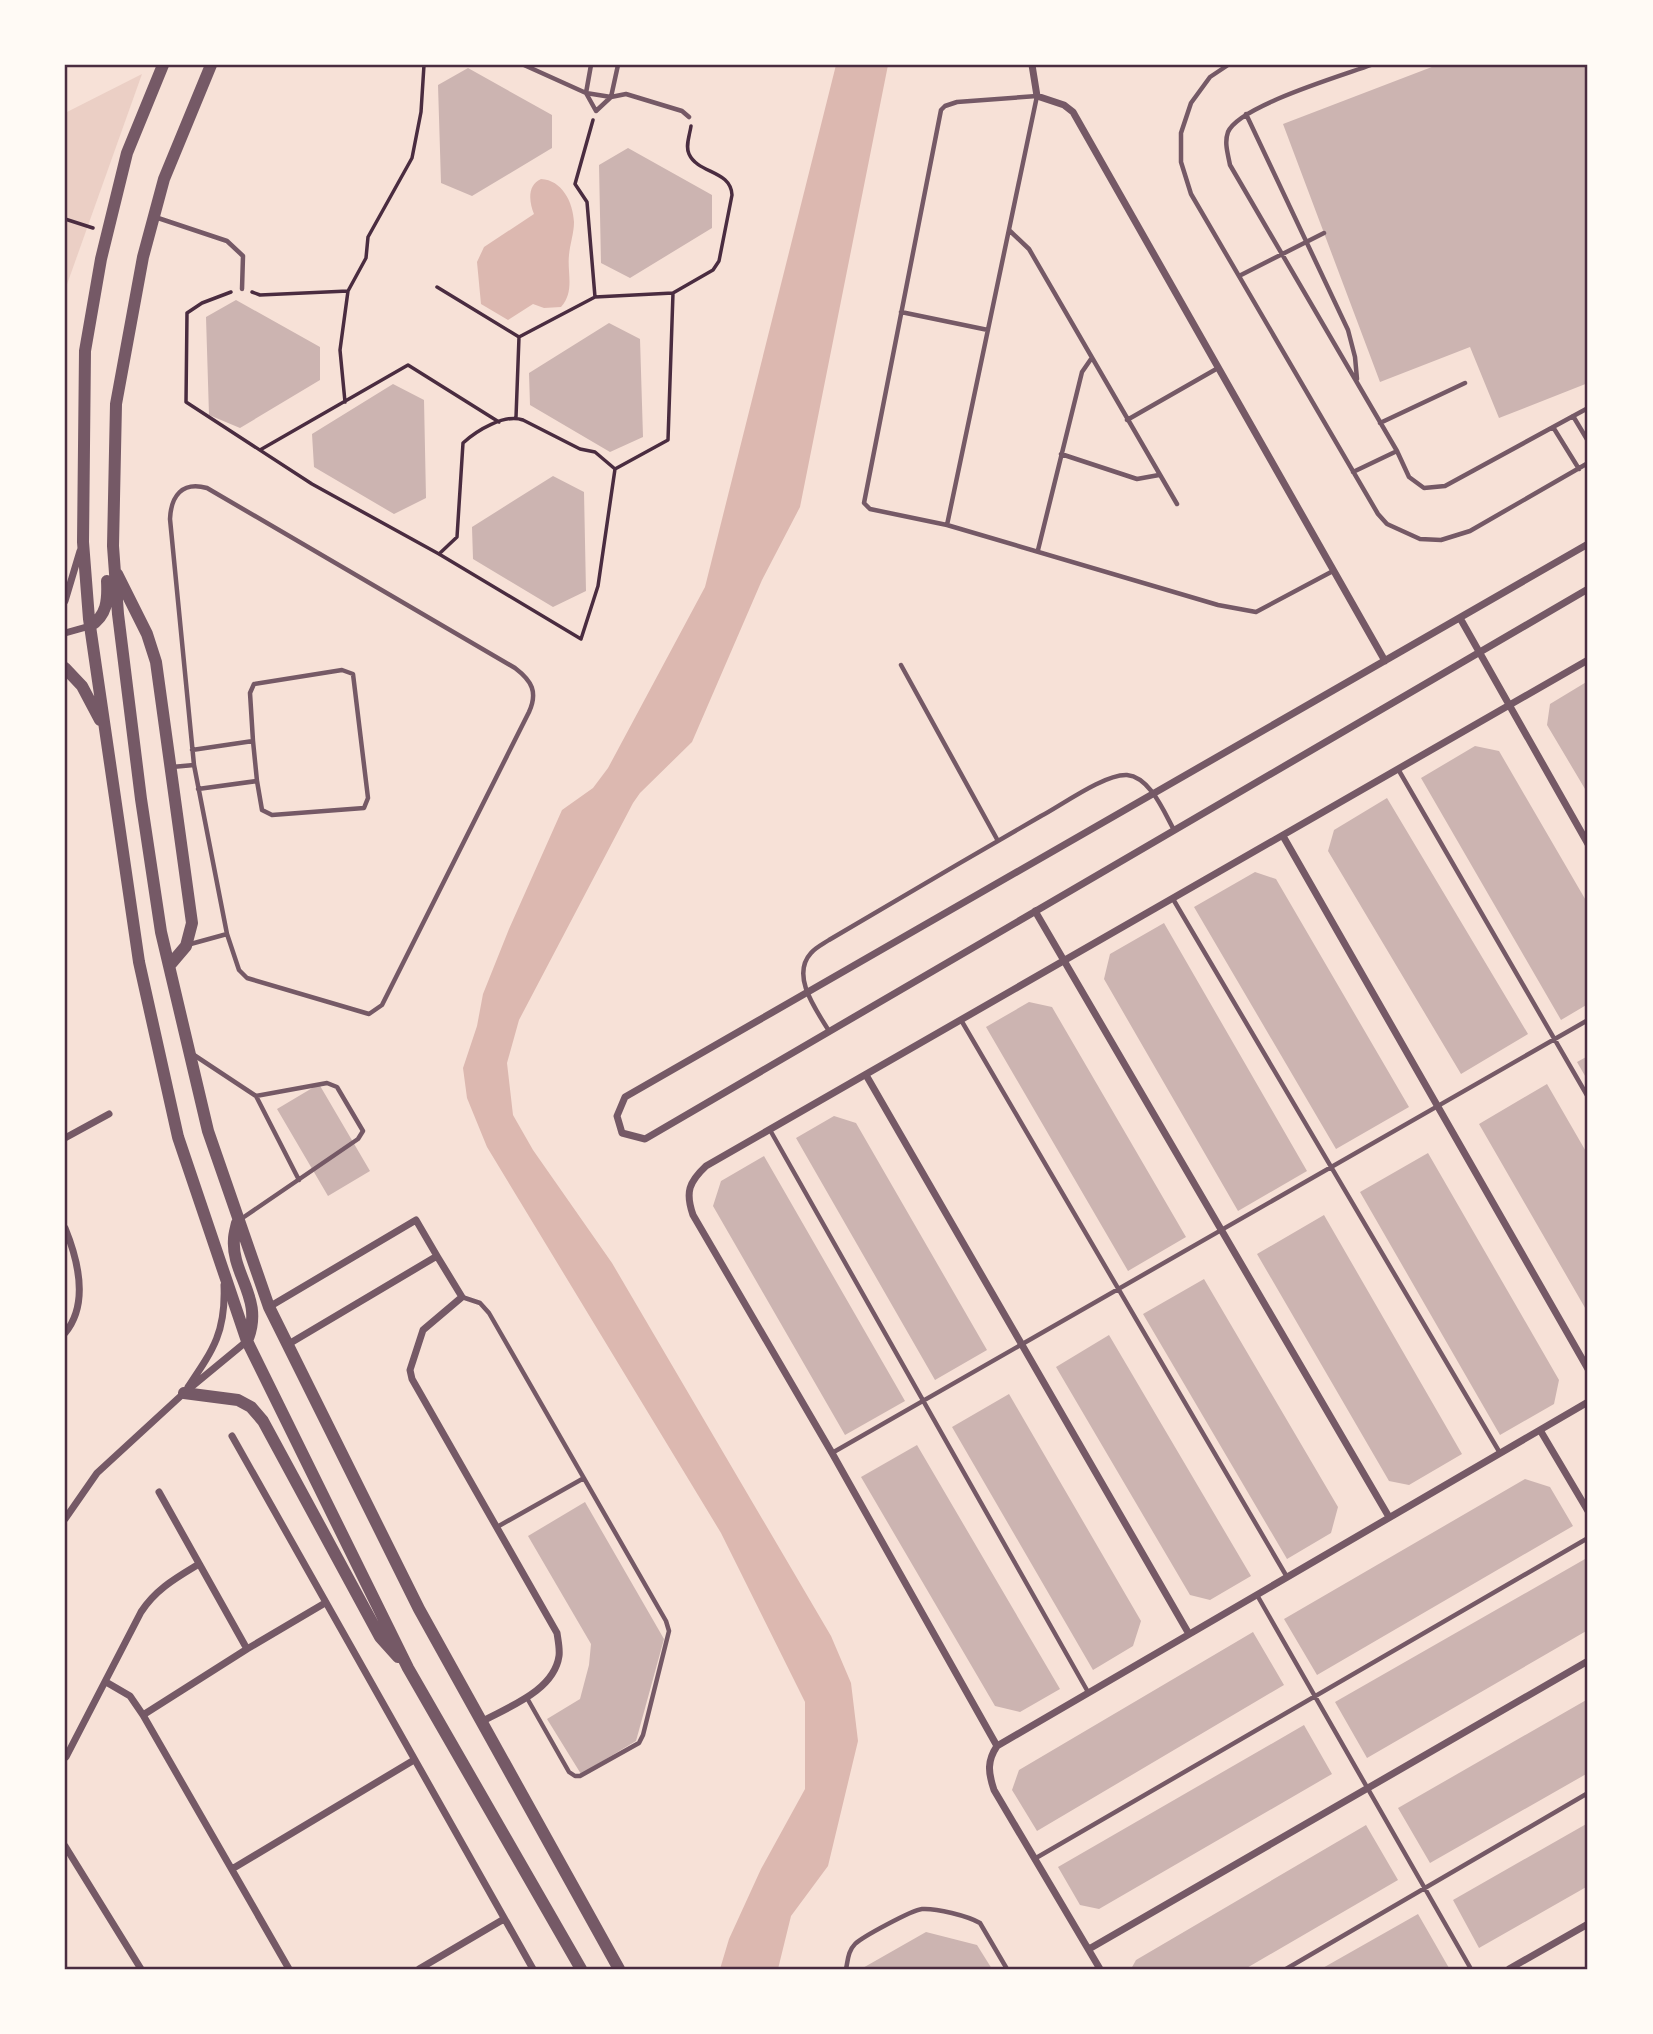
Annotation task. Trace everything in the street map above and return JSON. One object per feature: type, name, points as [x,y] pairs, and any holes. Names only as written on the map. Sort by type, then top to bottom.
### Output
[{"type":"street","points":[[163,65],[127,153],[101,259],[85,351],[83,542],[90,626],[145,989],[178,1137],[247,1341],[408,1668],[581,1969]]},
{"type":"street","points":[[211,65],[164,179],[143,257],[117,404],[114,567],[141,799],[161,932],[208,1131],[269,1307],[419,1608],[619,1969]]},
{"type":"street","points":[[1032,65],[1037,96],[1064,105],[1073,112],[1385,660]]},
{"type":"street","points":[[65,601],[83,542]]},
{"type":"street","points":[[1588,544],[625,1097],[617,1116],[622,1133],[645,1139],[1588,589]]},
{"type":"street","points":[[65,633],[90,626],[102,616],[107,601],[106,554],[113,546]]},
{"type":"street","points":[[114,567],[147,634],[156,662],[192,923],[186,946],[169,966]]},
{"type":"street","points":[[1460,618],[1588,844]]},
{"type":"street","points":[[997,1745],[832,1453],[693,1215],[689,1190],[693,1178],[706,1166],[1588,660]]},
{"type":"street","points":[[65,668],[82,686],[104,727]]},
{"type":"street","points":[[1283,836],[1588,1369]]},
{"type":"street","points":[[1035,911],[1389,1517]]},
{"type":"street","points":[[866,1075],[1189,1634]]},
{"type":"street","points":[[65,1138],[109,1114]]},
{"type":"street","points":[[269,1307],[416,1220],[462,1297],[423,1330],[410,1370],[412,1379],[557,1633],[559,1656],[550,1676],[527,1697],[481,1722]]},
{"type":"street","points":[[65,1519],[97,1473],[184,1393],[247,1341],[253,1327],[253,1318],[233,1241],[238,1222]]},
{"type":"street","points":[[65,1333],[78,1308],[80,1287],[66,1232]]},
{"type":"street","points":[[287,1345],[437,1256]]},
{"type":"street","points":[[184,1393],[218,1341],[224,1309],[223,1267]]},
{"type":"street","points":[[184,1393],[238,1400],[257,1414],[380,1637],[408,1668]]},
{"type":"street","points":[[1100,1969],[994,1790],[989,1770],[990,1756],[997,1745],[1588,1402]]},
{"type":"street","points":[[1540,1430],[1588,1511]]},
{"type":"street","points":[[232,1436],[533,1969]]},
{"type":"street","points":[[159,1492],[247,1648]]},
{"type":"street","points":[[66,1757],[151,1597],[199,1563]]},
{"type":"street","points":[[143,1714],[247,1648],[325,1603]]},
{"type":"street","points":[[1089,1949],[1588,1661]]},
{"type":"street","points":[[106,1682],[130,1696],[143,1714],[289,1969]]},
{"type":"street","points":[[232,1869],[414,1760]]},
{"type":"street","points":[[65,1846],[141,1969]]},
{"type":"street","points":[[419,1969],[430,1967],[505,1919]]},
{"type":"street","points":[[1509,1969],[1588,1924]]},
{"type":"lane","points":[[524,65],[586,93],[611,97],[626,94],[682,111],[689,117]]},
{"type":"lane","points":[[591,65],[586,93],[596,111],[611,97],[618,65]]},
{"type":"lane","points":[[1228,65],[1210,77],[1191,103],[1181,132],[1181,162],[1191,194],[1378,514],[1387,524],[1420,539],[1441,540],[1470,531],[1588,463]]},
{"type":"lane","points":[[1371,65],[1270,102],[1246,114],[1228,131],[1226,144],[1230,165],[1397,451],[1409,477],[1424,488],[1445,486],[1588,408]]},
{"type":"lane","points":[[947,525],[1037,96],[957,102],[941,110],[864,503],[870,509],[947,525],[1246,611],[1265,608],[1334,571]]},
{"type":"lane","points":[[1246,114],[1348,330],[1355,357],[1357,384]]},
{"type":"lane","points":[[154,216],[227,241],[243,256],[242,289]]},
{"type":"lane","points":[[1009,230],[1030,249],[1177,504]]},
{"type":"lane","points":[[1239,276],[1324,233]]},
{"type":"lane","points":[[901,312],[988,330]]},
{"type":"lane","points":[[1038,550],[1082,372],[1091,359]]},
{"type":"lane","points":[[1127,420],[1218,367]]},
{"type":"lane","points":[[1380,422],[1465,383]]},
{"type":"lane","points":[[1573,416],[1588,441]]},
{"type":"lane","points":[[1553,427],[1579,469]]},
{"type":"lane","points":[[1353,471],[1397,451]]},
{"type":"lane","points":[[1061,453],[1137,479],[1159,475]]},
{"type":"lane","points":[[192,487],[207,488],[515,668],[526,676],[534,687],[530,712],[382,1005],[369,1014],[247,978],[239,970],[227,934],[194,765],[170,519],[176,494],[192,487]]},
{"type":"lane","points":[[901,665],[998,841]]},
{"type":"lane","points":[[342,670],[353,674],[369,798],[364,808],[267,814],[260,806],[257,780],[250,693],[254,684],[342,670]]},
{"type":"lane","points":[[192,751],[253,741]]},
{"type":"lane","points":[[170,767],[194,765]]},
{"type":"lane","points":[[1398,769],[1588,1097]]},
{"type":"lane","points":[[829,1031],[807,992],[804,965],[810,954],[819,946],[998,841],[1105,780],[1127,775],[1137,778],[1153,794],[1174,830]]},
{"type":"lane","points":[[198,789],[257,780]]},
{"type":"lane","points":[[1173,899],[1500,1453]]},
{"type":"lane","points":[[186,946],[227,934]]},
{"type":"lane","points":[[961,1020],[1287,1577]]},
{"type":"lane","points":[[832,1453],[1588,1020]]},
{"type":"lane","points":[[188,1051],[256,1096],[299,1180]]},
{"type":"lane","points":[[238,1222],[358,1139],[363,1130],[337,1087],[327,1083],[256,1096]]},
{"type":"lane","points":[[770,1130],[1088,1692]]},
{"type":"lane","points":[[462,1297],[480,1303],[489,1313],[666,1621],[669,1631],[639,1743],[580,1776],[569,1772],[527,1697]]},
{"type":"lane","points":[[497,1527],[584,1478]]},
{"type":"lane","points":[[1036,1858],[1588,1538]]},
{"type":"lane","points":[[1257,1594],[1471,1969]]},
{"type":"lane","points":[[1286,1969],[1588,1793]]},
{"type":"lane","points":[[846,1969],[850,1951],[857,1942],[914,1911],[925,1909],[980,1923],[1007,1969]]},
{"type":"path","points":[[345,402],[340,350],[348,291],[366,258],[368,237],[412,158],[421,112],[424,65]]},
{"type":"path","points":[[595,297],[587,202],[575,184],[596,111]]},
{"type":"path","points":[[519,337],[595,297],[673,293],[717,266],[732,186],[689,155],[689,117]]},
{"type":"path","points":[[65,219],[77,223]]},
{"type":"path","points":[[437,287],[519,337]]},
{"type":"path","points":[[348,291],[260,295],[242,289],[202,303],[187,313],[186,402],[312,484],[439,554],[581,639],[598,586],[615,469]]},
{"type":"path","points":[[615,469],[668,440],[673,293]]},
{"type":"path","points":[[516,417],[519,337]]},
{"type":"path","points":[[260,450],[408,365],[499,422]]},
{"type":"path","points":[[439,554],[457,537],[463,443],[499,422],[516,417],[580,449],[595,452],[615,469]]},
{"type":"shaded area","points":[[836,65],[888,65],[800,507],[762,580],[692,742],[633,803],[519,1020],[507,1063],[513,1115],[533,1150],[612,1263],[831,1636],[851,1683],[858,1741],[828,1866],[791,1916],[778,1969],[720,1969],[729,1939],[761,1869],[805,1789],[805,1702],[721,1533],[487,1147],[467,1098],[463,1068],[477,1026],[483,994],[562,810],[593,788],[608,768],[705,587]]},
{"type":"shaded area","points":[[142,74],[65,290],[65,113]]},
{"type":"shaded area","points":[[541,179],[555,183],[565,193],[573,214],[568,295],[561,307],[544,308],[533,304],[508,320],[481,304],[477,262],[484,247],[534,214],[530,199],[531,190]]},
{"type":"building","points":[[1437,65],[1588,65],[1588,383],[1499,418],[1470,347],[1380,382],[1283,124]]},
{"type":"building","points":[[468,68],[552,115],[552,148],[472,196],[441,183],[438,85]]},
{"type":"building","points":[[628,148],[712,195],[712,228],[630,278],[601,263],[599,165]]},
{"type":"building","points":[[236,300],[320,347],[320,380],[240,428],[209,415],[206,317]]},
{"type":"building","points":[[609,323],[640,339],[643,437],[610,452],[530,405],[529,373]]},
{"type":"building","points":[[393,384],[424,400],[426,498],[394,514],[314,467],[312,434]]},
{"type":"building","points":[[553,476],[584,492],[586,591],[553,607],[473,559],[472,527]]},
{"type":"building","points":[[1588,681],[1588,794],[1547,725],[1550,704]]},
{"type":"building","points":[[1475,746],[1499,751],[1588,904],[1588,1004],[1561,1020],[1421,778]]},
{"type":"building","points":[[1387,798],[1528,1034],[1461,1074],[1328,851],[1334,830]]},
{"type":"building","points":[[1255,872],[1276,879],[1409,1107],[1336,1149],[1194,907]]},
{"type":"building","points":[[1164,923],[1307,1171],[1238,1211],[1104,979],[1110,954]]},
{"type":"building","points":[[1029,1002],[1052,1007],[1186,1237],[1128,1271],[986,1027]]},
{"type":"building","points":[[1588,1056],[1588,1081],[1577,1062]]},
{"type":"building","points":[[319,1084],[370,1171],[328,1196],[277,1109]]},
{"type":"building","points":[[1547,1084],[1588,1155],[1588,1313],[1479,1124]]},
{"type":"building","points":[[834,1116],[856,1123],[987,1350],[935,1380],[796,1138]]},
{"type":"building","points":[[1428,1153],[1559,1380],[1554,1404],[1500,1435],[1360,1192]]},
{"type":"building","points":[[764,1156],[905,1401],[845,1435],[713,1206],[721,1181]]},
{"type":"building","points":[[1324,1215],[1462,1454],[1409,1485],[1389,1481],[1257,1254]]},
{"type":"building","points":[[1204,1279],[1338,1507],[1331,1533],[1287,1559],[1143,1314]]},
{"type":"building","points":[[1109,1335],[1251,1576],[1210,1600],[1190,1595],[1056,1367]]},
{"type":"building","points":[[1009,1394],[1141,1621],[1133,1646],[1093,1670],[952,1427]]},
{"type":"building","points":[[917,1445],[1060,1689],[1020,1712],[995,1706],[861,1477]]},
{"type":"building","points":[[1525,1479],[1550,1487],[1573,1526],[1317,1675],[1284,1619]]},
{"type":"building","points":[[585,1502],[664,1639],[636,1741],[581,1774],[547,1719],[580,1699],[589,1665],[591,1644],[528,1536]]},
{"type":"building","points":[[1585,1559],[1588,1565],[1588,1630],[1367,1758],[1335,1702]]},
{"type":"building","points":[[1253,1632],[1284,1685],[1037,1831],[1012,1790],[1019,1770]]},
{"type":"building","points":[[1588,1699],[1588,1773],[1430,1863],[1398,1808]]},
{"type":"building","points":[[1304,1725],[1332,1774],[1099,1909],[1080,1905],[1058,1867]]},
{"type":"building","points":[[1588,1823],[1588,1886],[1479,1948],[1453,1900]]},
{"type":"building","points":[[1366,1825],[1398,1880],[1245,1969],[1131,1969],[1136,1960]]},
{"type":"building","points":[[1418,1914],[1449,1968],[1321,1969]]},
{"type":"building","points":[[926,1932],[977,1945],[992,1969],[861,1969]]}]
